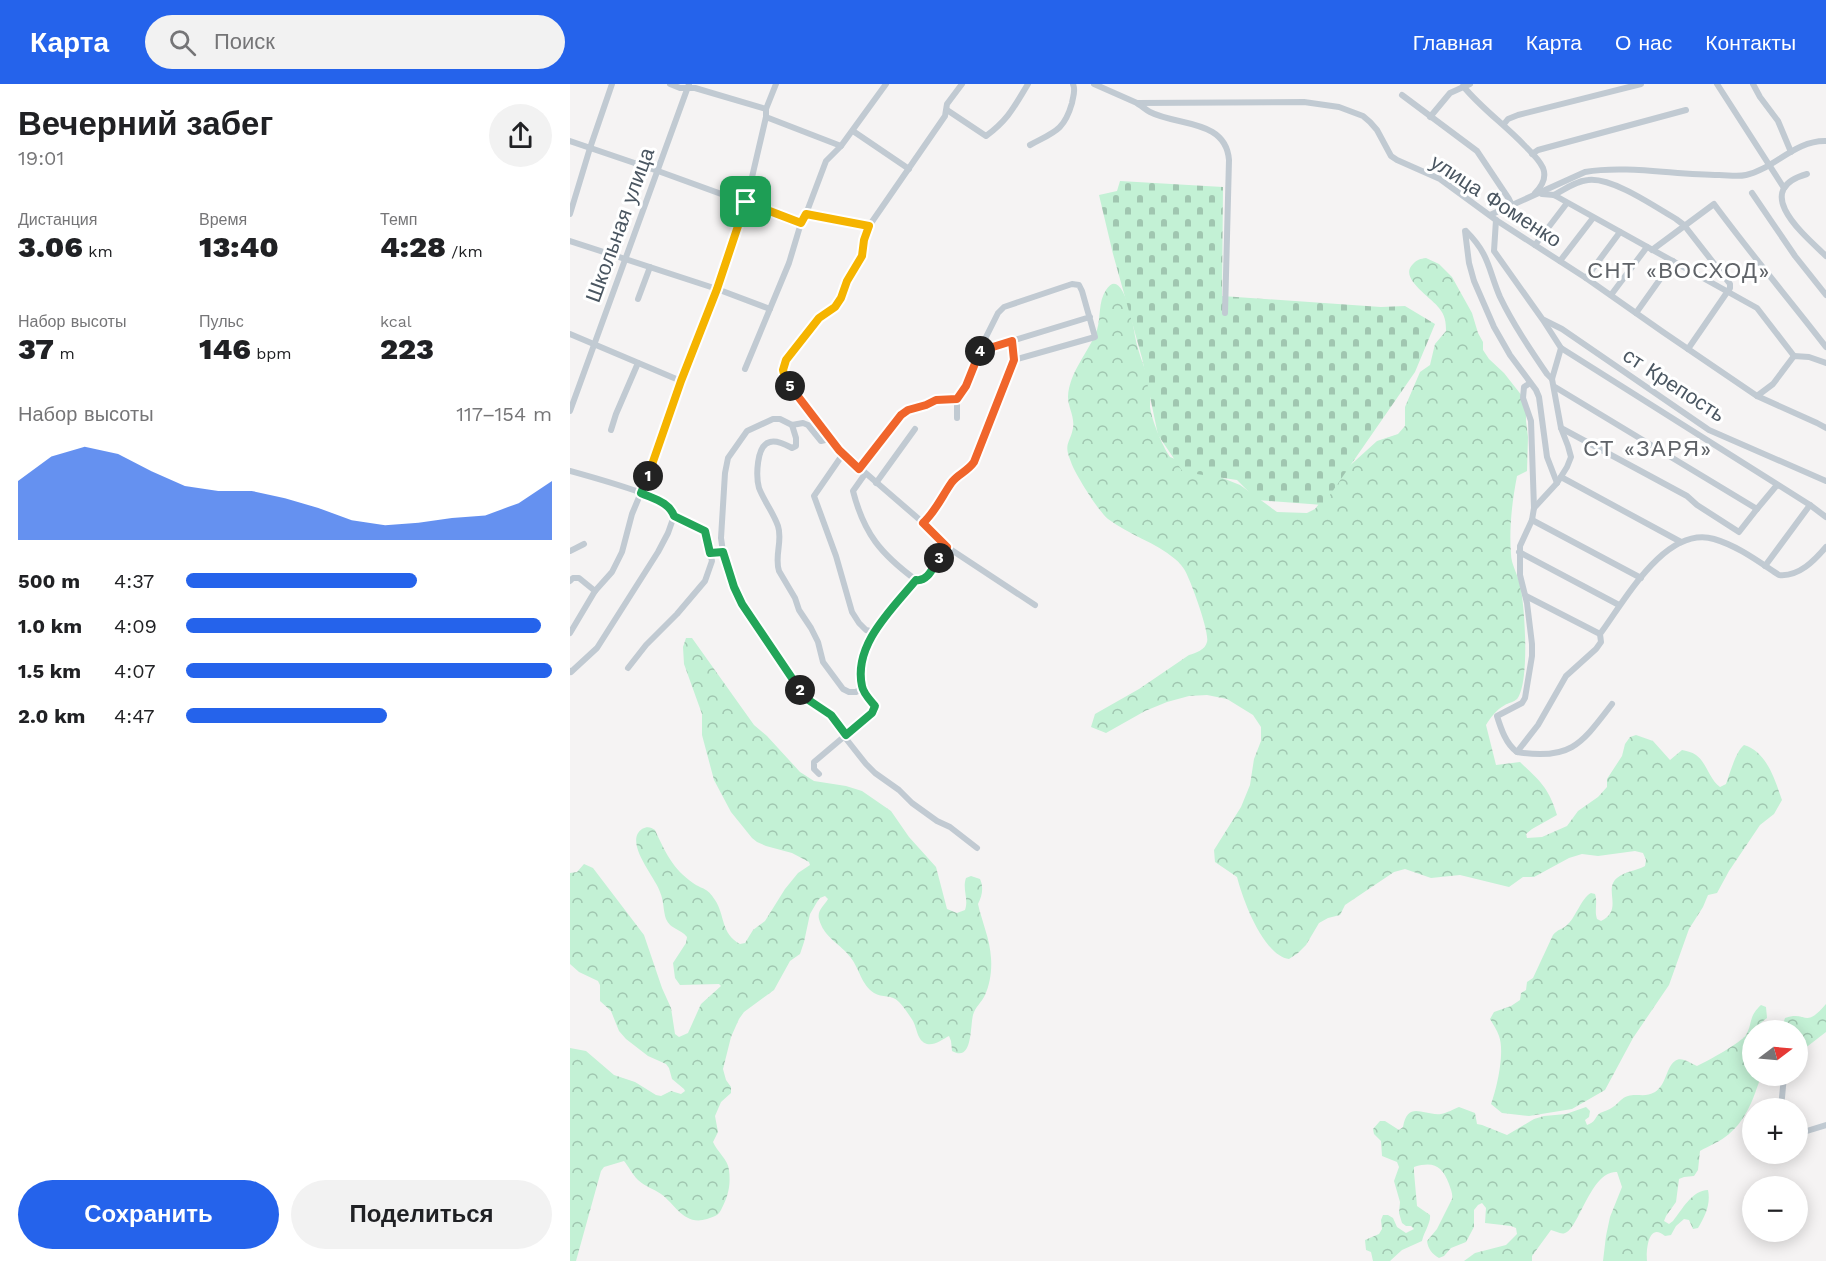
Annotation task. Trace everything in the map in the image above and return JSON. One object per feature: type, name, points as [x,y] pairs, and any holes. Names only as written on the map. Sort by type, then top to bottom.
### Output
[{"type":"street","points":[[570,214],[612,84]]},
{"type":"street","points":[[670,84],[680,88],[689,86],[766,110]]},
{"type":"street","points":[[570,633],[596,591],[612,572],[622,552],[632,514],[717,289],[746,202],[766,110],[776,84]]},
{"type":"street","points":[[745,369],[789,263],[801,223],[825,161],[853,131],[886,84]]},
{"type":"street","points":[[962,84],[947,104],[945,116],[869,226],[862,256],[847,281],[841,298],[835,307],[819,318],[786,360],[783,370],[791,388],[843,454],[923,523],[947,547],[1035,605]]},
{"type":"street","points":[[946,111],[986,136],[1002,125],[1028,84]]},
{"type":"street","points":[[1030,146],[1065,124],[1075,88],[1073,84]]},
{"type":"street","name":"улица Фоменко","points":[[1094,84],[1137,103],[1304,102],[1339,107],[1363,116],[1377,130],[1391,156],[1440,179],[1493,218],[1586,278],[1757,396],[1826,428]]},
{"type":"street","points":[[1504,124],[1508,119],[1518,115],[1641,84]]},
{"type":"street","points":[[1717,84],[1784,188]]},
{"type":"street","points":[[1753,84],[1778,121],[1791,152]]},
{"type":"street","points":[[1430,117],[1450,93],[1466,85],[1482,106],[1504,124],[1543,169],[1542,186],[1533,196]]},
{"type":"street","name":"Школьная улица","points":[[570,411],[689,86]]},
{"type":"street","points":[[1401,95],[1480,154],[1512,206]]},
{"type":"street","points":[[1137,103],[1151,113],[1205,129],[1222,139],[1226,145],[1229,160],[1225,314]]},
{"type":"street","points":[[1532,154],[1538,150],[1686,110]]},
{"type":"street","points":[[766,117],[841,146]]},
{"type":"street","points":[[853,131],[909,169]]},
{"type":"street","points":[[570,141],[801,223]]},
{"type":"street","points":[[1826,141],[1791,152],[1759,171],[1746,175],[1585,172],[1512,206],[1493,218],[1494,251],[1560,348],[1826,517]]},
{"type":"street","points":[[1807,174],[1786,183],[1782,191],[1783,206],[1794,225],[1826,256]]},
{"type":"street","points":[[1554,195],[1578,182],[1587,180],[1611,182],[1684,225],[1730,284],[1729,292],[1688,349]]},
{"type":"street","points":[[1752,194],[1795,256],[1826,295]]},
{"type":"street","points":[[1533,196],[1554,195],[1729,292],[1757,308],[1794,356],[1809,357],[1826,363]]},
{"type":"street","points":[[1535,245],[1567,202]]},
{"type":"street","points":[[1611,295],[1649,249],[1714,204],[1826,348]]},
{"type":"street","points":[[806,214],[869,226]]},
{"type":"street","points":[[1560,261],[1593,218]]},
{"type":"street","points":[[1534,508],[1559,480],[1571,458],[1569,446],[1561,428],[1555,387],[1552,379],[1546,374],[1515,327],[1499,295],[1486,257],[1466,231],[1468,263],[1494,327],[1539,397],[1547,457],[1559,480],[1681,542]]},
{"type":"street","points":[[1586,278],[1620,232]]},
{"type":"street","points":[[570,241],[717,289],[770,309]]},
{"type":"street","points":[[1636,314],[1673,261]]},
{"type":"street","points":[[638,299],[650,267]]},
{"type":"street","points":[[957,418],[957,399],[966,386],[979,351],[998,313],[1004,307],[1072,284],[1079,285],[1095,337],[1014,360]]},
{"type":"street","points":[[979,351],[1090,317]]},
{"type":"street","name":"ст Крепость","points":[[1543,320],[1562,328],[1709,430],[1826,481]]},
{"type":"street","points":[[570,334],[681,381]]},
{"type":"street","points":[[923,523],[954,479],[969,469],[974,462],[1014,360],[1012,341]]},
{"type":"street","points":[[1552,379],[1560,348]]},
{"type":"street","points":[[1757,396],[1773,384],[1794,356]]},
{"type":"street","points":[[611,430],[638,363]]},
{"type":"street","points":[[1530,382],[1524,387],[1523,398],[1531,421],[1534,508],[1532,520],[1519,552],[1520,575],[1532,634],[1532,656],[1526,699],[1497,716],[1506,738],[1517,752],[1552,754],[1572,748],[1592,729],[1612,704]]},
{"type":"street","points":[[1555,387],[1757,509]]},
{"type":"street","points":[[947,547],[926,578],[921,581],[916,580],[879,547],[866,529],[853,491],[862,471],[901,415],[908,410],[936,400],[957,399]]},
{"type":"street","points":[[829,439],[821,441],[808,425],[803,423],[792,425],[780,419],[773,419],[747,431],[728,458],[721,538],[734,587],[753,622],[807,699],[831,715],[846,735],[847,740],[875,773],[899,790],[912,803],[937,821],[950,827],[977,848]]},
{"type":"street","points":[[792,425],[796,446],[770,441],[761,450],[757,468],[761,493],[778,526],[780,539],[776,562],[818,642],[823,662],[843,689],[849,692],[862,688]]},
{"type":"street","points":[[1561,428],[1687,496],[1739,532],[1777,485]]},
{"type":"street","points":[[876,483],[915,429]]},
{"type":"street","points":[[843,454],[814,496],[836,556],[852,612],[866,630],[874,632]]},
{"type":"street","points":[[570,471],[641,493],[671,507],[674,516],[658,552],[597,648],[571,671]]},
{"type":"street","points":[[1765,566],[1810,505]]},
{"type":"street","points":[[628,668],[705,581],[712,561],[705,531],[674,516]]},
{"type":"street","points":[[1532,520],[1641,578]]},
{"type":"street","points":[[1517,752],[1538,724],[1566,676],[1601,642],[1600,634],[1612,619],[1619,605],[1658,559],[1681,542],[1697,536],[1713,539],[1736,548],[1779,575],[1785,576],[1812,562],[1826,547]]},
{"type":"street","points":[[570,551],[584,543]]},
{"type":"street","points":[[710,553],[723,552]]},
{"type":"street","points":[[1519,552],[1619,605]]},
{"type":"street","points":[[570,580],[579,578],[596,591]]},
{"type":"street","points":[[819,774],[814,769],[814,762],[874,709],[875,706],[862,688],[861,659],[874,632],[916,580]]},
{"type":"street","points":[[1526,596],[1600,634]]},
{"type":"street","points":[[1808,1131],[1826,1125]]},
{"type":"green space","points":[[1120,181],[1223,187],[1222,296],[1381,307],[1405,306],[1435,324],[1415,372],[1323,505],[1257,500],[1237,480],[1183,472],[1158,435],[1142,358],[1099,195],[1117,191]]},
{"type":"green space","points":[[1426,258],[1439,264],[1452,277],[1472,313],[1483,342],[1483,350],[1526,401],[1527,471],[1517,476],[1510,535],[1511,558],[1520,585],[1523,609],[1524,678],[1517,699],[1499,709],[1486,725],[1496,765],[1520,762],[1543,786],[1554,806],[1557,815],[1532,829],[1526,834],[1527,838],[1542,837],[1567,826],[1578,811],[1598,797],[1607,787],[1607,779],[1622,756],[1625,744],[1630,737],[1636,735],[1653,741],[1670,760],[1682,750],[1694,754],[1700,758],[1720,787],[1726,784],[1736,757],[1744,745],[1764,760],[1782,800],[1774,814],[1760,825],[1717,893],[1708,895],[1689,929],[1669,985],[1633,1038],[1605,1090],[1572,1109],[1529,1116],[1502,1113],[1491,1104],[1498,1080],[1501,1043],[1490,1019],[1494,1012],[1520,1000],[1521,993],[1526,990],[1527,982],[1533,978],[1553,935],[1570,922],[1587,896],[1591,893],[1595,894],[1597,919],[1601,921],[1608,916],[1612,905],[1613,883],[1623,874],[1645,866],[1646,860],[1643,853],[1635,851],[1598,856],[1582,854],[1569,858],[1534,877],[1523,877],[1509,887],[1460,875],[1431,878],[1405,869],[1394,872],[1345,905],[1340,915],[1319,923],[1306,945],[1289,959],[1271,948],[1255,925],[1237,877],[1215,862],[1214,850],[1241,807],[1250,785],[1254,759],[1261,741],[1261,727],[1253,715],[1227,699],[1207,695],[1189,696],[1145,711],[1106,733],[1091,727],[1095,714],[1139,689],[1189,655],[1200,651],[1207,642],[1206,628],[1199,606],[1182,566],[1167,553],[1108,519],[1073,468],[1069,456],[1067,447],[1073,424],[1068,401],[1069,388],[1097,330],[1102,299],[1106,290],[1112,284],[1118,285],[1126,300],[1136,343],[1149,382],[1153,419],[1170,457],[1240,485],[1277,512],[1307,513],[1315,509],[1345,470],[1377,441],[1398,434],[1405,426],[1405,407],[1420,372],[1430,365],[1435,344],[1446,331],[1445,319],[1441,311],[1417,287],[1410,275],[1409,269],[1413,264]]},
{"type":"green space","points":[[686,638],[692,638],[754,725],[800,772],[814,781],[862,791],[891,811],[909,837],[936,867],[947,909],[957,913],[965,910],[966,878],[971,876],[980,879],[982,892],[978,904],[988,937],[990,977],[985,995],[974,1012],[969,1042],[964,1052],[952,1051],[949,1036],[927,1044],[919,1037],[913,1021],[901,1004],[893,998],[874,993],[863,981],[851,958],[821,926],[820,911],[828,899],[825,896],[820,898],[810,914],[800,954],[790,961],[774,990],[744,1012],[731,1037],[723,1069],[731,1087],[731,1093],[721,1102],[715,1116],[718,1132],[713,1142],[727,1162],[729,1170],[728,1191],[720,1212],[707,1219],[692,1220],[661,1194],[640,1182],[624,1161],[604,1167],[576,1261],[570,1261],[570,1048],[586,1051],[614,1075],[635,1082],[656,1095],[661,1096],[671,1091],[681,1094],[685,1091],[672,1079],[666,1064],[648,1056],[619,1031],[611,1011],[600,1001],[598,981],[579,972],[570,964],[570,873],[577,872],[584,864],[593,868],[644,935],[671,1008],[675,1034],[679,1037],[688,1033],[701,1004],[721,986],[719,984],[680,985],[675,978],[673,963],[686,943],[687,937],[670,925],[666,919],[660,892],[638,851],[637,835],[646,827],[655,830],[666,853],[680,872],[712,896],[726,930],[740,944],[745,943],[753,930],[765,921],[798,873],[810,865],[809,862],[792,853],[757,842],[731,812],[714,780],[702,735],[702,714],[684,664],[683,647]]},
{"type":"green space","points":[[1826,1004],[1826,1032],[1808,1046],[1808,1020],[1784,1020],[1792,1016],[1809,1018]]},
{"type":"green space","points":[[1761,1005],[1766,1007],[1767,1018],[1751,1020]]},
{"type":"green space","points":[[1742,1038],[1742,1086],[1758,1086],[1756,1092],[1753,1098],[1742,1098],[1741,1122],[1729,1134],[1700,1151],[1698,1170],[1694,1176],[1679,1179],[1676,1202],[1664,1221],[1669,1224],[1692,1197],[1708,1190],[1708,1205],[1698,1228],[1693,1229],[1689,1220],[1684,1219],[1671,1235],[1665,1236],[1655,1232],[1649,1239],[1647,1261],[1603,1261],[1610,1217],[1622,1187],[1617,1172],[1608,1174],[1600,1180],[1570,1229],[1563,1233],[1551,1230],[1532,1256],[1532,1261],[1464,1261],[1475,1253],[1506,1245],[1517,1234],[1516,1228],[1485,1223],[1486,1208],[1482,1203],[1474,1210],[1474,1227],[1466,1242],[1451,1248],[1439,1258],[1431,1251],[1427,1241],[1437,1229],[1452,1199],[1452,1194],[1443,1173],[1436,1166],[1414,1167],[1417,1206],[1430,1215],[1422,1241],[1402,1250],[1390,1261],[1373,1261],[1371,1252],[1366,1250],[1365,1240],[1379,1234],[1382,1229],[1383,1215],[1393,1218],[1397,1227],[1406,1233],[1414,1229],[1402,1223],[1399,1213],[1400,1202],[1394,1181],[1399,1167],[1397,1162],[1382,1156],[1381,1141],[1374,1134],[1373,1129],[1380,1121],[1385,1121],[1399,1130],[1412,1112],[1441,1114],[1459,1107],[1475,1113],[1477,1124],[1507,1135],[1534,1119],[1566,1114],[1586,1107],[1590,1111],[1589,1117],[1585,1120],[1587,1125],[1600,1113],[1626,1097],[1655,1092],[1662,1085],[1672,1064],[1677,1060],[1680,1059],[1697,1066]]},
{"type":"district","name":"СНТ «ВОСХОД»","points":[[1679,270]]},
{"type":"district","name":"СТ «ЗАРЯ»","points":[[1648,448]]},
{"type":"route","points":[[746,202],[801,223],[806,214],[869,226],[862,256],[847,281],[841,298],[835,307],[819,318],[786,360],[783,370],[791,388],[812,413],[829,439],[859,469],[901,415],[908,410],[936,400],[957,399],[966,386],[979,351],[1012,341],[1014,360],[977,456],[969,469],[954,479],[923,523],[947,547],[926,578],[921,581],[916,580],[874,632],[861,659],[861,670],[862,688],[875,706],[872,713],[846,735],[831,715],[807,699],[753,622],[734,587],[723,552],[710,553],[705,531],[674,516],[671,507],[666,504],[641,493],[717,289],[746,202]]}]
